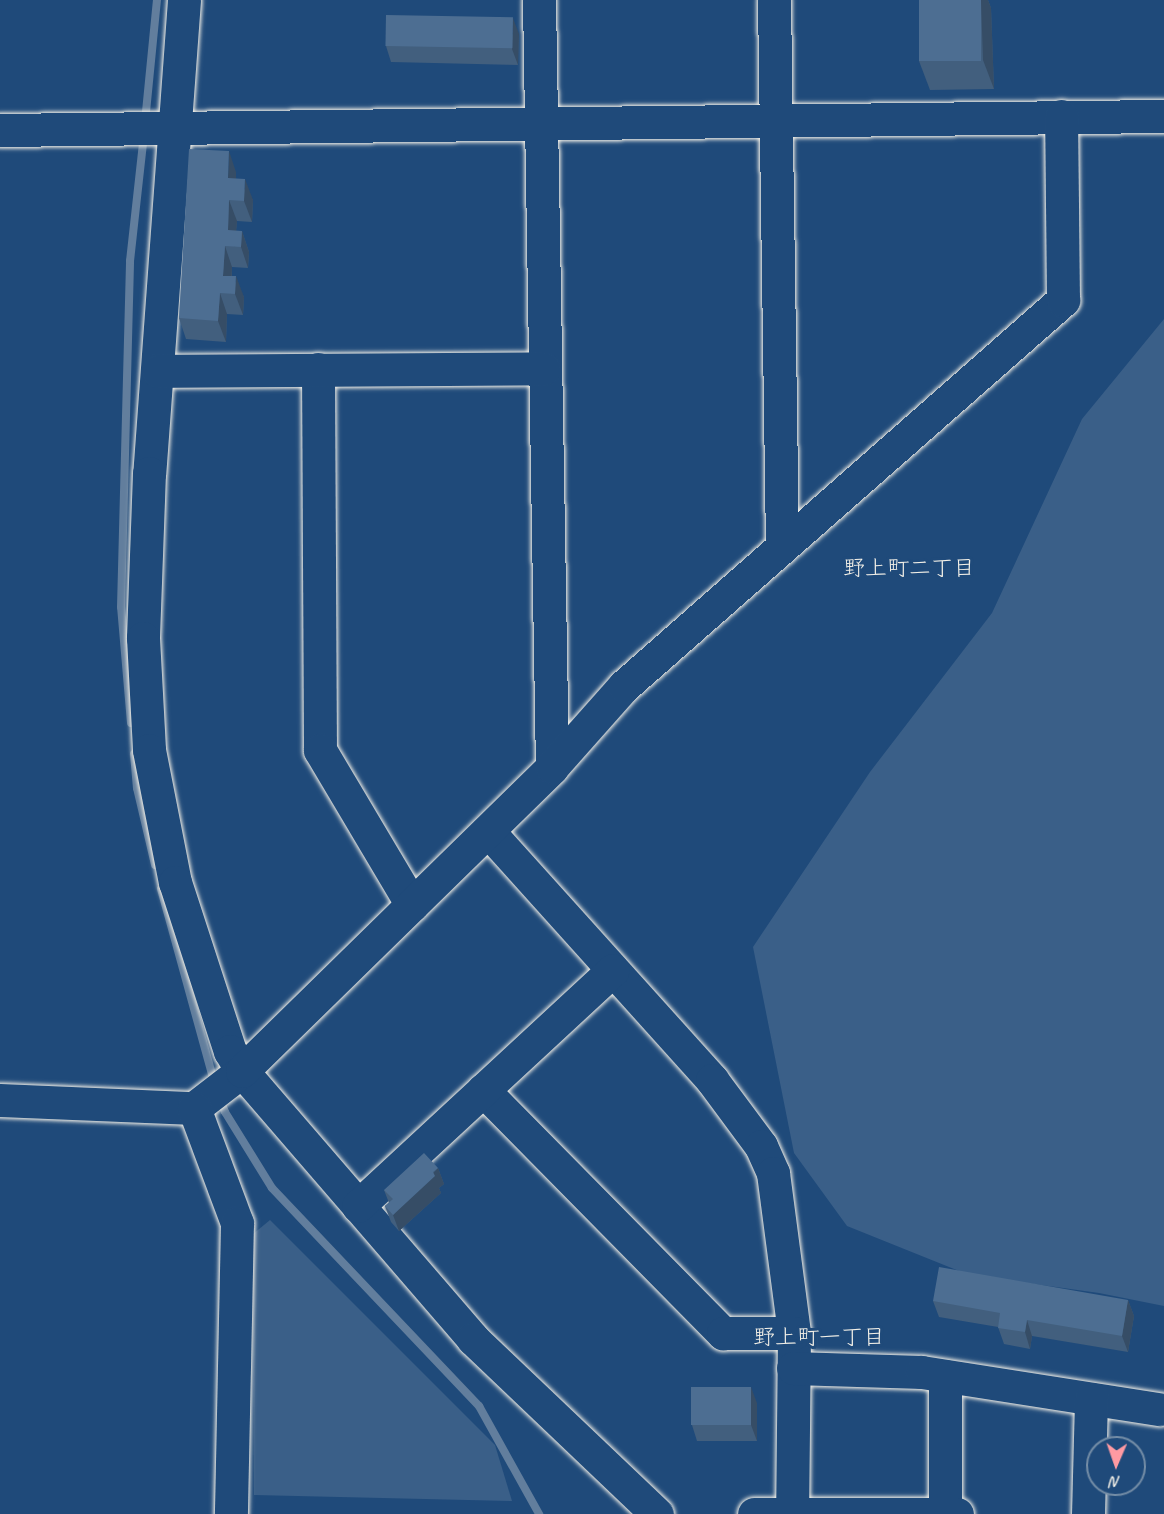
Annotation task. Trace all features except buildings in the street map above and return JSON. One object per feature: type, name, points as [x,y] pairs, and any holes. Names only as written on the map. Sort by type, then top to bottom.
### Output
[{"type":"street","points":[[184,0],[144,580],[144,699],[148,750],[176,882],[230,1051],[242,1071],[473,1339],[657,1514]]},
{"type":"street","points":[[540,0],[552,767]]},
{"type":"street","points":[[774,0],[782,543]]},
{"type":"street","points":[[0,1100],[194,1108],[242,1071],[552,767],[624,686],[782,543],[1063,300],[1061,116]]},
{"type":"street","points":[[0,130],[1164,116]]},
{"type":"street","points":[[158,371],[544,368]]},
{"type":"street","points":[[318,369],[320,750],[412,906]]},
{"type":"street","points":[[488,831],[712,1080],[761,1146],[773,1173],[794,1333],[792,1511]]},
{"type":"street","points":[[358,1206],[613,970]]},
{"type":"street","points":[[483,1090],[723,1333],[794,1333]]},
{"type":"street","points":[[194,1108],[237,1223],[231,1514]]},
{"type":"street","points":[[793,1368],[945,1376],[1159,1409]]},
{"type":"street","points":[[945,1376],[945,1514]]},
{"type":"street","points":[[1088,1514],[1092,1399]]},
{"type":"street","points":[[754,1514],[792,1511],[957,1514]]},
{"type":"shaded area","points":[[1164,319],[1164,1306],[1099,1293],[969,1275],[847,1226],[794,1153],[753,947],[870,772],[992,613],[1082,419]]},
{"type":"shaded area","points":[[270,1220],[495,1445],[512,1501],[254,1495],[253,1234]]},
{"type":"waterway","points":[[145,122],[157,0]]},
{"type":"waterway","points":[[131,723],[121,607],[130,261],[144,135]]},
{"type":"waterway","points":[[134,754],[137,788],[155,865]]},
{"type":"waterway","points":[[161,889],[214,1082]]},
{"type":"waterway","points":[[219,1097],[225,1112],[272,1188],[479,1406],[539,1514]]},
{"type":"district","name":"野上町二丁目","points":[[909,569]]},
{"type":"district","name":"野上町一丁目","points":[[819,1338]]}]
